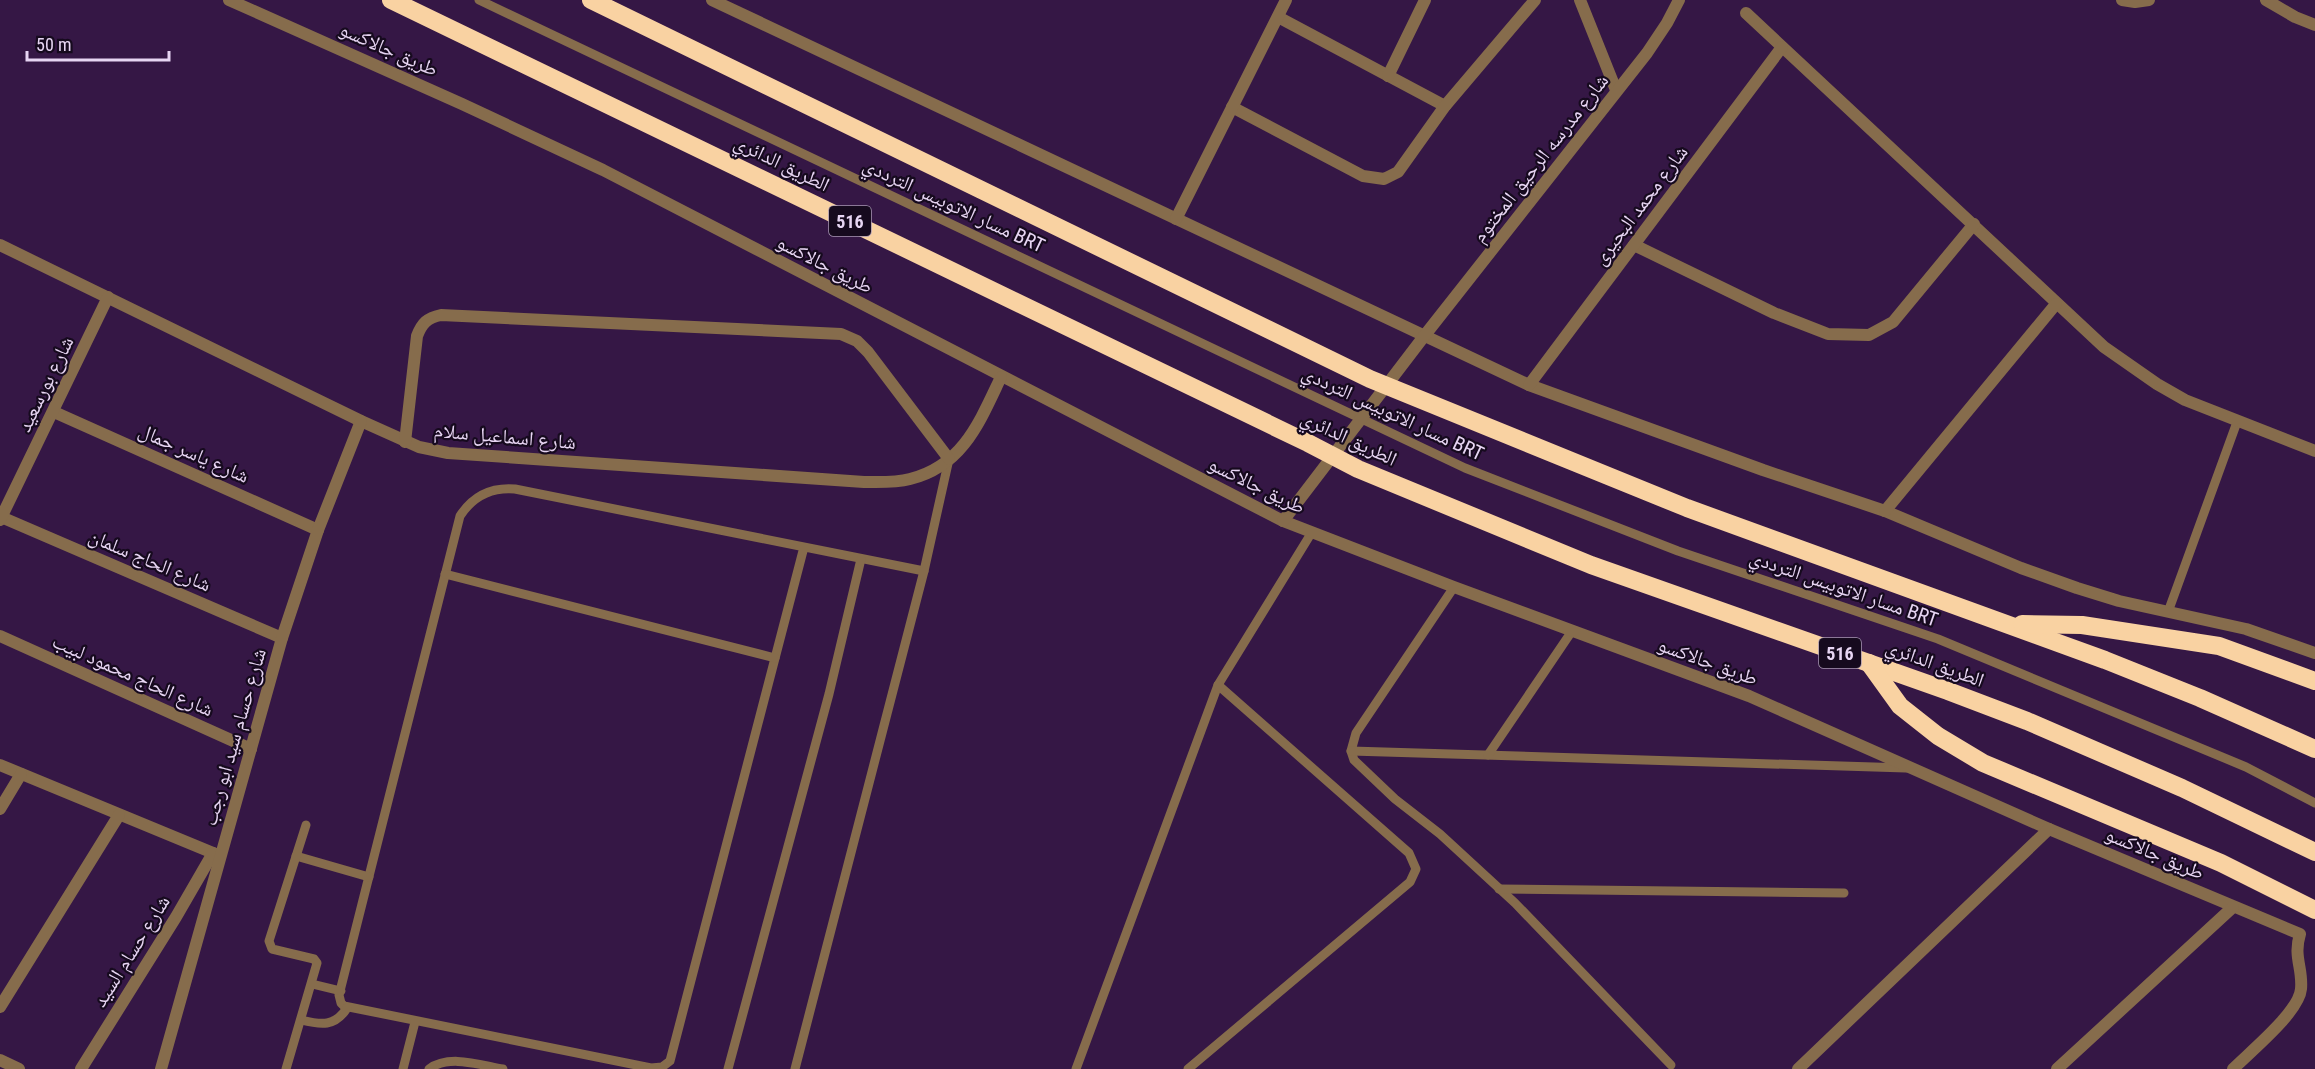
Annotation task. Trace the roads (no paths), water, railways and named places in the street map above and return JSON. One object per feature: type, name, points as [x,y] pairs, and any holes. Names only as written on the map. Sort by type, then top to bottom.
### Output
[{"type":"highway","name":"الطريق الدائري","points":[[391,0],[1308,443],[1358,470],[1591,565],[1968,699],[2192,792],[2315,852]]},
{"type":"highway","points":[[591,0],[1370,379],[1687,508],[2010,624],[2200,698],[2315,749]]},
{"type":"highway","points":[[2010,624],[2082,625],[2219,646],[2315,681]]},
{"type":"highway","points":[[1869,663],[1900,706],[1938,736],[1983,763],[2221,863],[2315,910]]},
{"type":"street","name":"طريق جالاكسو","points":[[229,0],[603,170],[1283,521],[1749,696],[2049,829],[2300,934],[2296,956],[2301,987],[2296,1005],[2233,1069]]},
{"type":"street","points":[[712,0],[1529,386],[1885,511],[1974,549],[2077,588],[2120,601],[2246,629],[2315,653]]},
{"type":"street","points":[[1176,219],[1286,0]]},
{"type":"street","points":[[1388,76],[1425,0]]},
{"type":"street","points":[[1232,107],[1364,176],[1384,179],[1398,172],[1445,106],[1535,0]]},
{"type":"street","points":[[1580,0],[1616,90]]},
{"type":"street","name":"شارع مدرسه الرحيق المختوم","points":[[1283,521],[1425,335],[1647,53],[1679,0]]},
{"type":"street","points":[[2122,0],[2135,2],[2149,0]]},
{"type":"street","points":[[2266,0],[2295,17],[2315,25]]},
{"type":"street","points":[[1746,14],[1974,224],[2056,304],[2104,346],[2157,384],[2185,400],[2315,451]]},
{"type":"street","points":[[1278,17],[1445,106]]},
{"type":"street","name":"شارع محمد البحيرى","points":[[1529,386],[1782,47]]},
{"type":"street","points":[[1634,245],[1774,313],[1828,334],[1869,335],[1893,322],[1974,224]]},
{"type":"street","name":"شارع اسماعيل سلام","points":[[0,245],[405,442],[448,453],[864,482],[910,479],[930,471],[949,459],[973,434],[1001,377]]},
{"type":"street","name":"شارع بورسعيد","points":[[1,518],[108,297]]},
{"type":"street","points":[[1885,511],[2056,304]]},
{"type":"street","points":[[405,442],[417,336],[421,325],[430,318],[441,315],[842,334],[856,341],[868,352],[949,459]]},
{"type":"street","name":"شارع ياسر جمال","points":[[54,412],[318,530]]},
{"type":"street","name":"شارع حسام سيد ابو رجب","points":[[161,1069],[216,854],[251,749],[282,638],[318,530],[361,421]]},
{"type":"street","name":"شارع الحاج سلمان","points":[[1,518],[282,638]]},
{"type":"street","name":"شارع الحاج محمود لبيب","points":[[0,636],[251,749]]},
{"type":"street","points":[[0,765],[216,854]]},
{"type":"street","points":[[0,809],[21,774]]},
{"type":"street","points":[[0,1007],[119,815]]},
{"type":"street","points":[[1798,1069],[2049,829]]},
{"type":"street","name":"شارع حسام السيد","points":[[81,1069],[216,854]]},
{"type":"street","points":[[2057,1069],[2233,907]]},
{"type":"street","points":[[0,1060],[20,1069]]},
{"type":"lane","name":"مسار الاتوبيس الترددي BRT","points":[[479,0],[1465,468],[1678,551],[1938,639],[2246,766],[2315,803]]},
{"type":"lane","points":[[2168,612],[2237,422]]},
{"type":"lane","points":[[795,1069],[924,571],[949,459]]},
{"type":"lane","points":[[804,547],[670,1061],[662,1067],[651,1068],[347,1008],[340,1003],[340,991],[460,516],[466,506],[485,493],[505,488],[804,547],[861,559],[924,571]]},
{"type":"lane","points":[[1076,1069],[1218,685],[1312,532]]},
{"type":"lane","points":[[728,1069],[829,694],[861,559]]},
{"type":"lane","points":[[446,574],[775,658]]},
{"type":"lane","points":[[1454,587],[1356,733],[1351,751],[1354,760],[1395,799],[1440,834],[1499,889],[1671,1065]]},
{"type":"lane","points":[[1488,755],[1572,631]]},
{"type":"lane","points":[[1188,1069],[1410,882],[1416,869],[1409,854],[1218,685]]},
{"type":"lane","points":[[1351,751],[1914,768]]},
{"type":"lane","points":[[286,1069],[317,966],[314,959],[275,950],[269,944],[306,825]]},
{"type":"lane","points":[[296,856],[369,877]]},
{"type":"lane","points":[[1499,889],[1844,893]]},
{"type":"lane","points":[[312,984],[340,991]]},
{"type":"lane","points":[[301,1020],[321,1025],[333,1023],[347,1008]]},
{"type":"lane","points":[[403,1069],[415,1022]]},
{"type":"lane","points":[[429,1069],[444,1061],[452,1061],[503,1069]]}]
